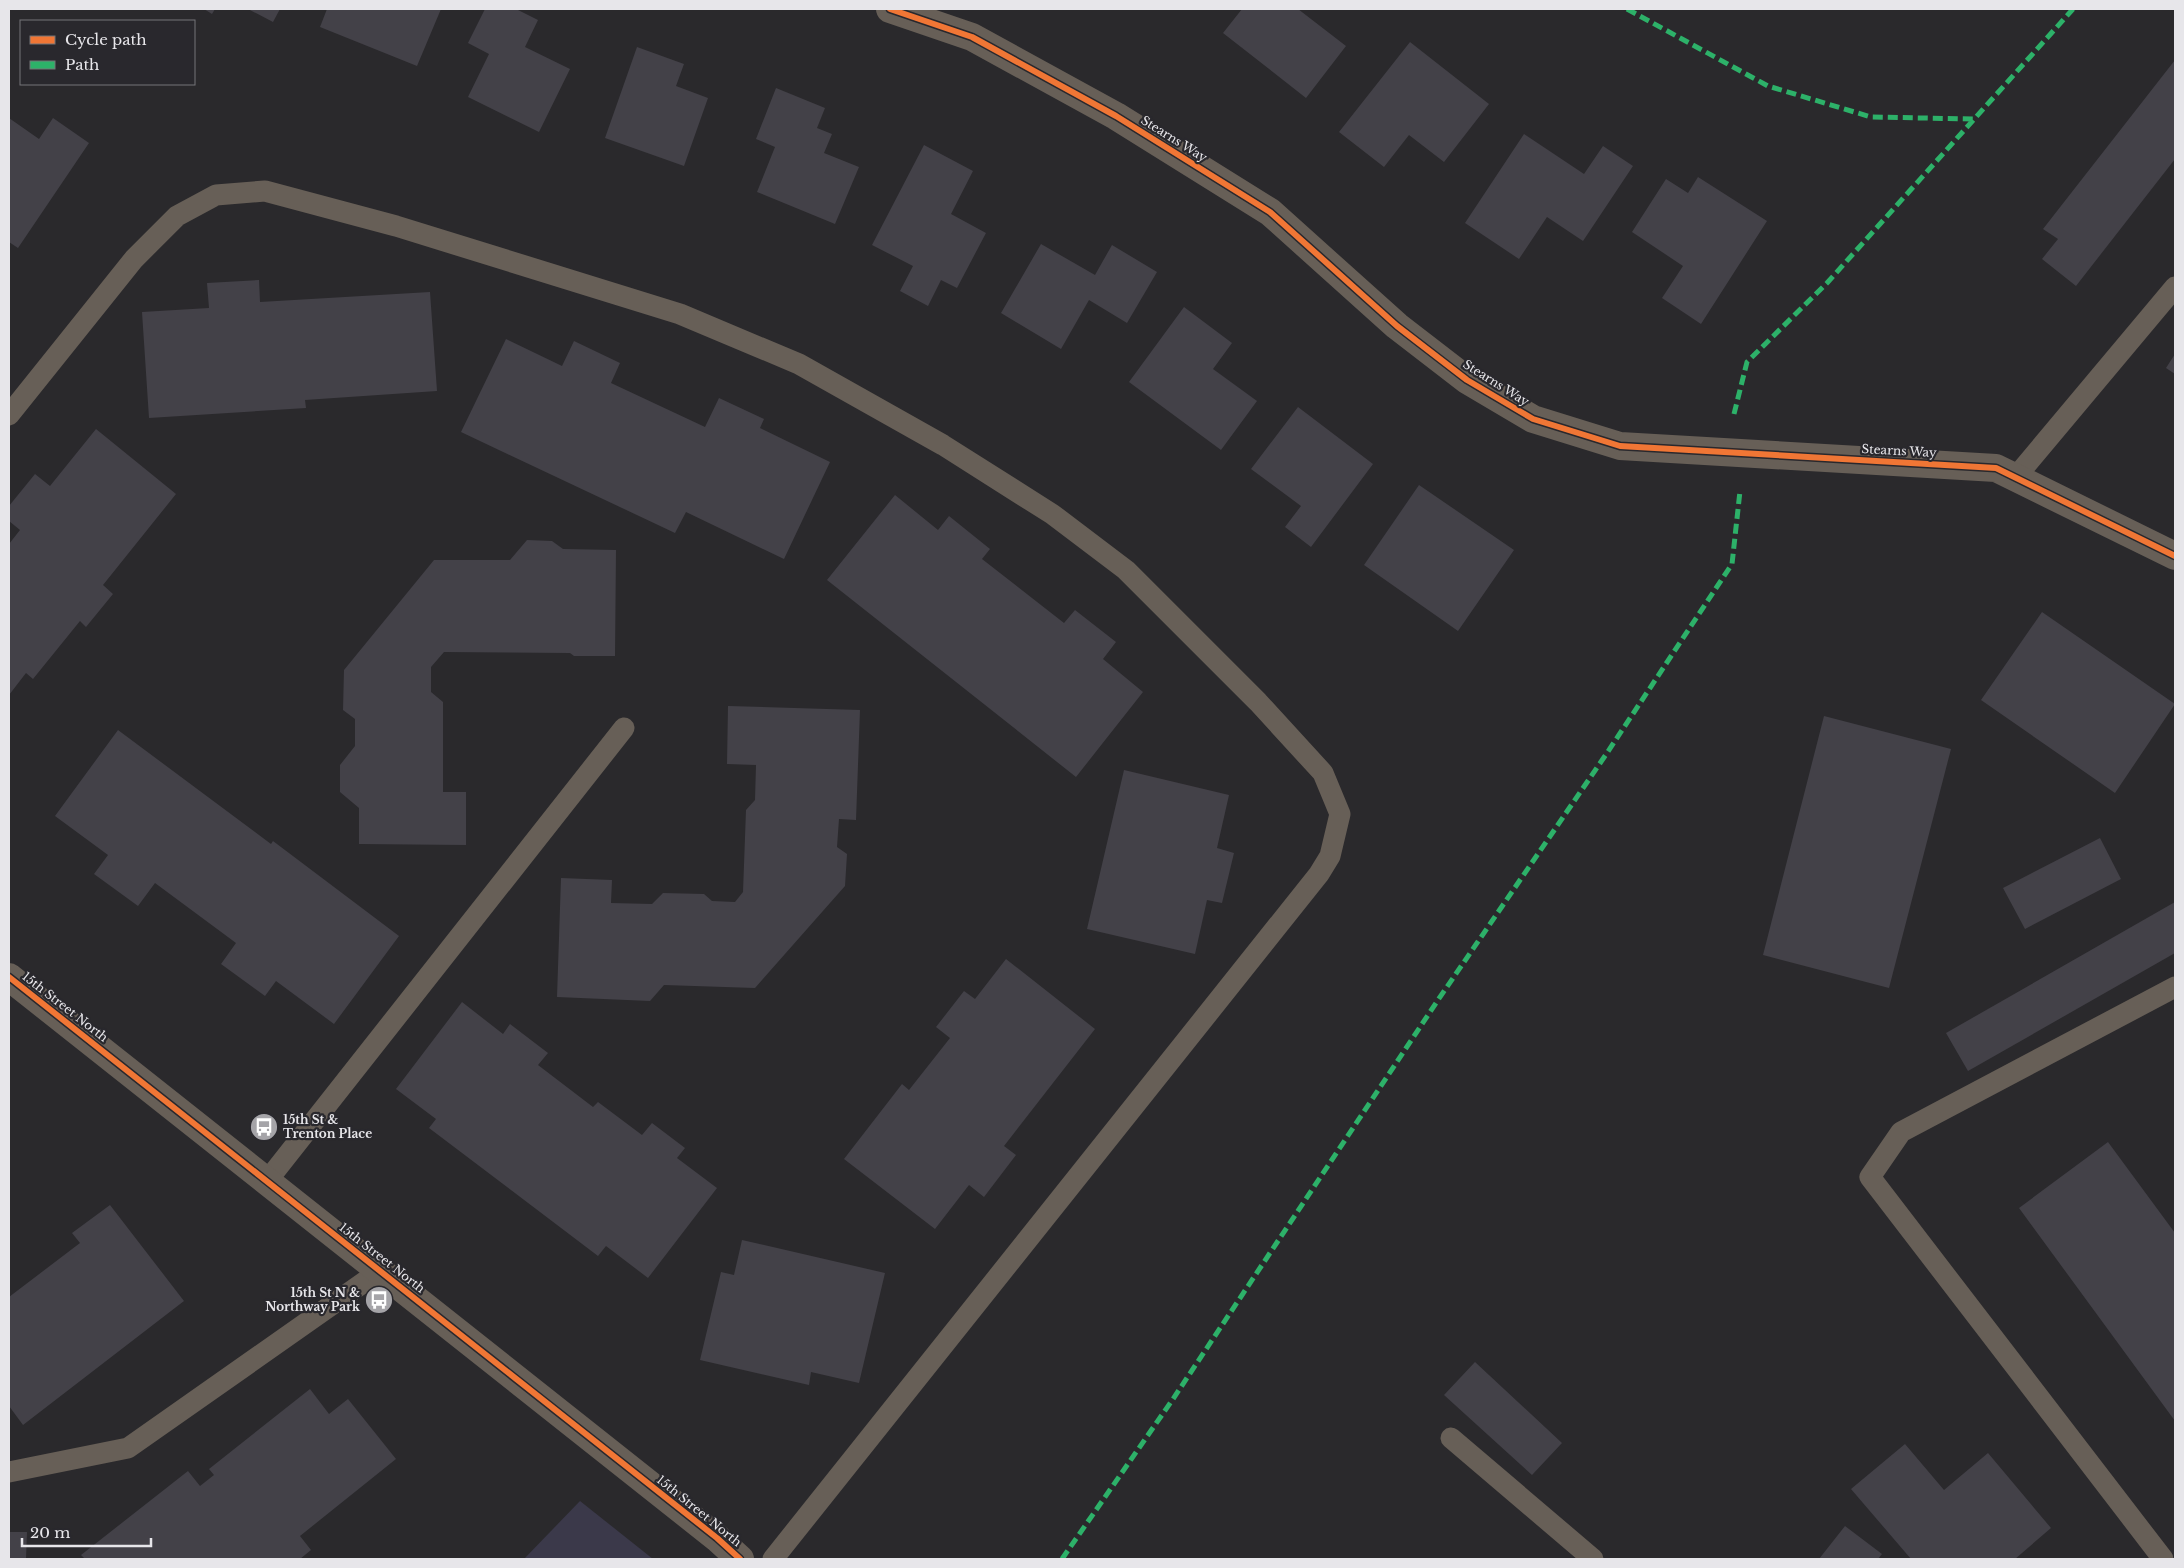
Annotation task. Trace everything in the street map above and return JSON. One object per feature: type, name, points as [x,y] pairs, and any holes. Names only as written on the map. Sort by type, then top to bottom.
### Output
[{"type":"street","name":"Stearns Way","points":[[890,9],[972,37],[1116,116],[1270,212],[1397,326],[1467,380],[1534,419],[1620,446],[1996,468],[2175,556]]},
{"type":"street","name":"15th Street North","points":[[9,977],[740,1559]]},
{"type":"lane","points":[[9,416],[134,258],[177,216],[216,195],[265,191],[377,221],[680,314],[799,364],[943,446],[1052,514],[1126,570],[1258,702],[1323,773],[1340,814],[1330,856],[1319,874],[773,1559]]},
{"type":"lane","points":[[2015,478],[2175,287]]},
{"type":"lane","points":[[267,1182],[624,728]]},
{"type":"lane","points":[[2163,1559],[1870,1177],[1901,1132],[2175,987]]},
{"type":"lane","points":[[9,1472],[128,1448],[380,1271]]},
{"type":"lane","points":[[1451,1438],[1593,1559]]},
{"type":"shaded area","points":[[580,1501],[653,1559],[524,1559]]},
{"type":"building","points":[[204,9],[215,9],[212,14]]},
{"type":"building","points":[[248,9],[280,9],[273,22]]},
{"type":"building","points":[[327,9],[441,9],[417,66],[320,27]]},
{"type":"building","points":[[485,9],[516,9],[538,20],[525,47],[570,69],[539,132],[468,97],[489,54],[468,43]]},
{"type":"building","points":[[1242,9],[1298,9],[1346,46],[1306,98],[1223,33]]},
{"type":"building","points":[[1410,42],[1489,104],[1444,162],[1409,135],[1384,167],[1339,132]]},
{"type":"building","points":[[637,47],[684,64],[676,86],[708,98],[684,166],[605,138]]},
{"type":"building","points":[[2175,60],[2175,159],[2076,286],[2042,259],[2058,239],[2043,229]]},
{"type":"building","points":[[776,88],[825,108],[817,128],[832,134],[824,153],[859,167],[835,224],[757,192],[775,147],[756,139]]},
{"type":"building","points":[[9,118],[39,139],[53,118],[89,143],[18,248],[9,242]]},
{"type":"building","points":[[1524,134],[1584,174],[1603,146],[1633,166],[1583,241],[1547,217],[1519,259],[1465,223]]},
{"type":"building","points":[[924,145],[973,171],[951,214],[986,233],[957,288],[941,280],[928,306],[900,291],[913,266],[872,245]]},
{"type":"building","points":[[1698,177],[1767,221],[1701,324],[1662,298],[1683,266],[1632,232],[1666,179],[1688,193]]},
{"type":"building","points":[[1041,244],[1095,275],[1112,245],[1157,272],[1127,323],[1089,300],[1061,349],[1001,313]]},
{"type":"building","points":[[259,280],[260,302],[430,292],[437,391],[305,400],[306,408],[149,418],[142,312],[209,308],[207,283]]},
{"type":"building","points":[[1184,307],[1232,343],[1213,369],[1257,401],[1221,450],[1129,382]]},
{"type":"building","points":[[506,339],[562,366],[574,341],[620,363],[611,383],[705,427],[719,398],[764,419],[760,428],[830,462],[784,559],[686,512],[675,533],[461,432]]},
{"type":"building","points":[[2175,354],[2175,374],[2166,368]]},
{"type":"building","points":[[1298,407],[1373,464],[1311,547],[1285,527],[1301,506],[1251,469]]},
{"type":"building","points":[[96,429],[176,494],[103,585],[113,594],[86,627],[80,621],[33,679],[26,673],[9,695],[9,544],[20,530],[9,521],[9,506],[35,474],[50,486]]},
{"type":"building","points":[[1419,485],[1514,550],[1458,631],[1364,565]]},
{"type":"building","points":[[895,495],[938,530],[949,516],[990,549],[982,559],[1064,623],[1075,610],[1116,642],[1103,659],[1143,692],[1076,777],[827,580]]},
{"type":"building","points":[[527,540],[552,541],[563,549],[616,550],[615,656],[574,656],[570,653],[444,652],[431,667],[431,692],[443,702],[443,792],[466,792],[466,845],[359,844],[359,808],[340,792],[340,765],[355,746],[355,719],[343,710],[344,670],[434,560],[510,560]]},
{"type":"building","points":[[2042,612],[2175,704],[2115,793],[1981,700]]},
{"type":"building","points":[[728,706],[860,710],[856,820],[839,819],[837,847],[847,854],[845,886],[755,988],[664,985],[650,1001],[557,997],[561,878],[612,880],[611,903],[652,904],[663,893],[704,894],[712,901],[735,902],[743,892],[746,810],[755,800],[756,765],[727,764]]},
{"type":"building","points":[[1824,716],[1951,749],[1889,988],[1763,955]]},
{"type":"building","points":[[118,730],[271,844],[273,841],[399,936],[334,1024],[276,981],[265,996],[221,964],[236,943],[155,883],[138,906],[94,874],[108,855],[55,816]]},
{"type":"building","points":[[1124,770],[1229,795],[1217,848],[1234,853],[1222,903],[1207,900],[1195,954],[1087,929]]},
{"type":"building","points":[[2100,838],[2121,879],[2025,929],[2003,888]]},
{"type":"building","points":[[2175,902],[2175,953],[1968,1071],[1946,1033]]},
{"type":"building","points":[[1006,959],[1095,1029],[1004,1146],[1016,1155],[984,1197],[969,1185],[935,1229],[844,1159],[902,1084],[909,1090],[950,1038],[936,1027],[964,991],[975,999]]},
{"type":"building","points":[[462,1002],[503,1034],[510,1024],[548,1053],[538,1065],[593,1107],[598,1102],[642,1135],[652,1123],[685,1148],[677,1158],[717,1188],[648,1278],[606,1246],[598,1256],[429,1128],[436,1119],[396,1089]]},
{"type":"building","points":[[2108,1142],[2175,1233],[2175,1421],[2019,1208]]},
{"type":"building","points":[[110,1205],[184,1301],[23,1425],[9,1406],[9,1297],[80,1243],[72,1233]]},
{"type":"building","points":[[742,1240],[885,1273],[859,1383],[811,1372],[809,1385],[700,1360],[721,1272],[734,1275]]},
{"type":"building","points":[[1475,1362],[1562,1443],[1532,1475],[1444,1395]]},
{"type":"building","points":[[310,1389],[329,1414],[348,1399],[396,1459],[300,1536],[311,1550],[300,1559],[85,1559],[81,1555],[188,1471],[200,1486],[214,1475],[209,1469]]},
{"type":"building","points":[[1905,1444],[1944,1490],[1988,1453],[2051,1528],[2015,1559],[1911,1559],[1851,1489]]},
{"type":"building","points":[[1845,1526],[1882,1554],[1878,1559],[1819,1559]]},
{"type":"building","points":[[9,1532],[27,1532],[26,1559],[9,1559]]},
{"type":"marked path","points":[[1627,9],[1768,86],[1871,117],[1975,119]]},
{"type":"marked path","points":[[1734,414],[1747,362],[1827,283],[2073,9]]},
{"type":"marked path","points":[[1062,1559],[1173,1399],[1438,1000],[1607,753],[1732,564],[1740,491]]},
{"type":"cycle path","points":[[890,9],[972,37],[1116,116],[1270,212],[1397,326],[1467,380],[1533,419],[1620,446],[1996,468],[2175,556]]},
{"type":"cycle path","points":[[9,977],[717,1538],[740,1559]]},
{"type":"place","name":"15th St & Trenton Place","points":[[264,1127]]},
{"type":"place","name":"15th St N & Northway Park","points":[[379,1300]]}]
